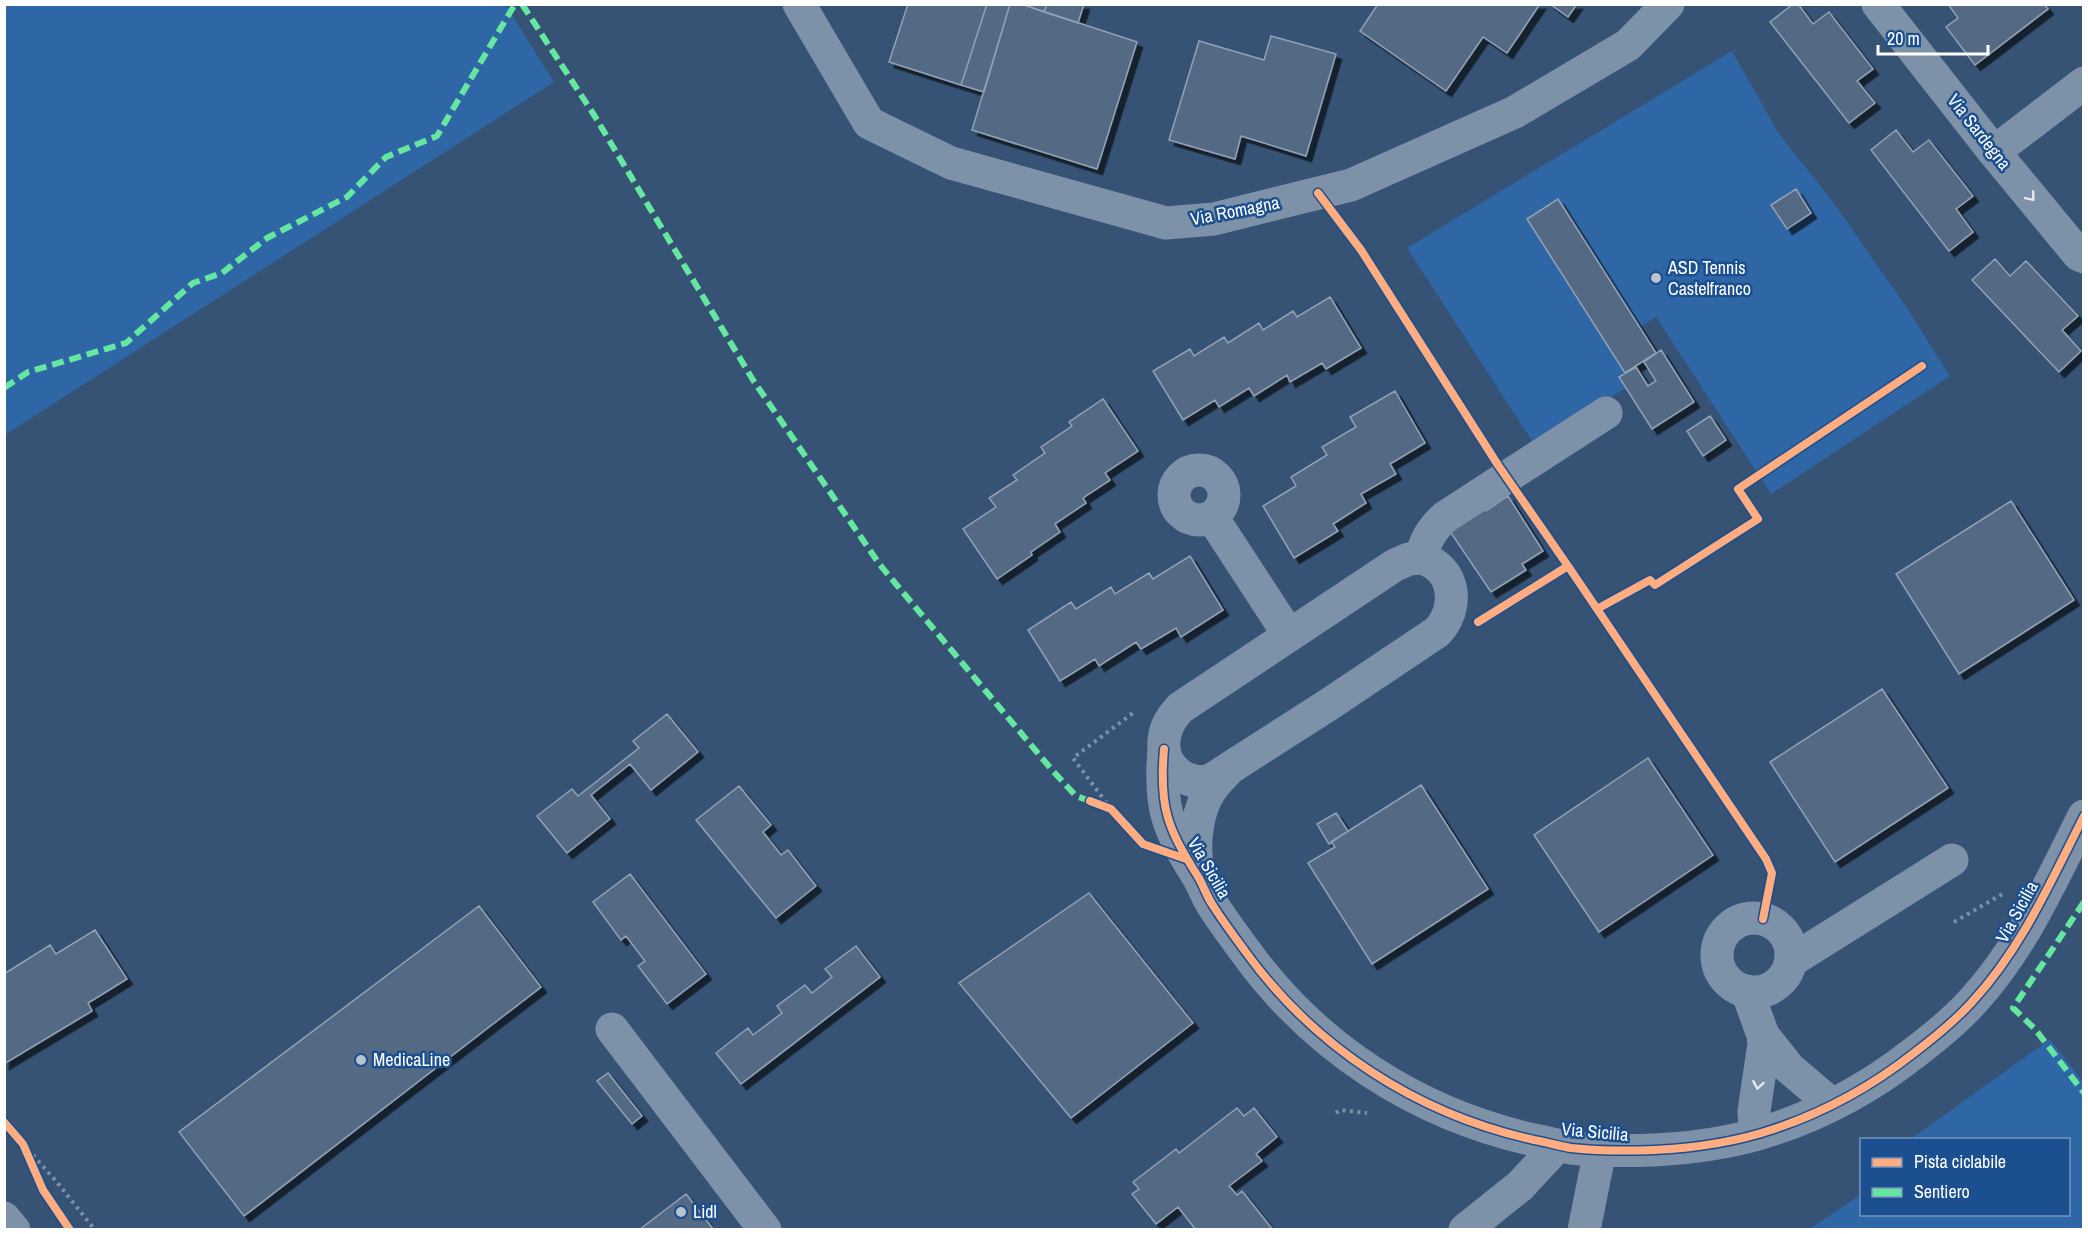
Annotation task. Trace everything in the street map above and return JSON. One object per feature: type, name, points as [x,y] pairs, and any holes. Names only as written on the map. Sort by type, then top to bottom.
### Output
[{"type":"street","name":"Via Romagna","points":[[800,4],[869,123],[951,163],[1166,223],[1214,219],[1351,185],[1515,112],[1628,45],[1668,4]]},
{"type":"street","name":"Via Sardegna","points":[[1878,4],[1994,152],[2079,255],[2084,257]]},
{"type":"street","points":[[1994,152],[2084,83]]},
{"type":"street","points":[[1421,558],[1432,530],[1445,517],[1606,413]]},
{"type":"street","points":[[1212,517],[1289,635]]},
{"type":"street","name":"Via Sicilia","points":[[1164,749],[1173,770],[1188,780],[1205,782],[1228,770],[1441,628],[1451,608],[1451,591],[1442,571],[1421,558],[1409,559],[1395,565],[1180,708],[1167,726],[1164,749],[1162,789],[1167,816],[1179,848],[1212,903],[1264,976],[1306,1021],[1336,1046],[1398,1089],[1452,1115],[1495,1131],[1558,1145],[1600,1150],[1676,1149],[1755,1135],[1829,1106],[1901,1064],[1953,1021],[2008,958],[2025,931],[2084,816]]},
{"type":"street","name":"Via Sicilia","points":[[1199,879],[1196,848],[1202,809],[1213,786],[1228,770]]},
{"type":"street","points":[[1791,961],[1952,860]]},
{"type":"street","points":[[1757,918],[1769,921],[1787,937],[1791,948],[1791,961],[1780,982],[1759,992],[1747,991],[1726,979],[1720,968],[1719,944],[1725,933],[1734,925],[1757,918]]},
{"type":"street","points":[[1747,991],[1763,1035],[1789,1068],[1822,1096],[1829,1106]]},
{"type":"street","points":[[612,1029],[765,1230]]},
{"type":"street","points":[[1755,1135],[1754,1111],[1763,1054],[1763,1035]]},
{"type":"street","points":[[1465,1230],[1520,1186],[1558,1145]]},
{"type":"street","points":[[1584,1230],[1600,1150]]},
{"type":"street","points":[[4,1218],[14,1230]]},
{"type":"path","points":[[1119,818],[1073,758],[1137,711]]},
{"type":"path","points":[[1098,804],[1111,809]]},
{"type":"path","points":[[1954,922],[2005,892]]},
{"type":"path","points":[[17,1137],[95,1230]]},
{"type":"path","points":[[23,1144],[35,1172]]},
{"type":"shaded area","points":[[5,4],[506,5],[554,82],[5,435]]},
{"type":"shaded area","name":"ASD Tennis Castelfranco","points":[[1732,51],[1779,134],[1833,202],[1907,308],[1950,376],[1771,494],[1656,317],[1640,327],[1656,353],[1619,377],[1626,388],[1534,444],[1407,248]]},
{"type":"shaded area","points":[[2050,1039],[2083,1082],[2083,1229],[1810,1229],[1860,1195],[1860,1216],[2070,1216],[2070,1138],[1912,1138]]},
{"type":"building","points":[[908,4],[987,4],[961,85],[889,62]]},
{"type":"building","points":[[987,4],[1010,4],[984,92],[961,85]]},
{"type":"building","points":[[1010,4],[1021,4],[1137,42],[1097,169],[972,130]]},
{"type":"building","points":[[1021,4],[1047,4],[1044,12]]},
{"type":"building","points":[[1047,4],[1084,4],[1078,23],[1044,12]]},
{"type":"building","points":[[1378,4],[1540,4],[1507,53],[1483,37],[1446,91],[1360,31]]},
{"type":"building","points":[[1550,4],[1577,4],[1568,17]]},
{"type":"building","points":[[1793,4],[1798,4],[1813,24],[1829,12],[1873,69],[1857,81],[1875,103],[1849,123],[1770,22]]},
{"type":"building","points":[[1948,4],[2044,4],[2048,9],[1975,65],[1946,27],[1958,18]]},
{"type":"building","points":[[1271,36],[1336,54],[1306,156],[1241,136],[1235,159],[1169,140],[1199,41],[1264,60]]},
{"type":"building","points":[[1896,130],[1913,152],[1929,140],[1973,196],[1956,209],[1973,232],[1949,251],[1871,150]]},
{"type":"building","points":[[1796,189],[1811,213],[1787,229],[1771,205]]},
{"type":"building","points":[[1558,199],[1656,353],[1625,373],[1527,219]]},
{"type":"building","points":[[1995,259],[2010,276],[2026,261],[2078,316],[2062,330],[2081,351],[2059,372],[1972,280]]},
{"type":"building","points":[[1330,297],[1361,348],[1326,369],[1322,363],[1290,382],[1287,375],[1254,396],[1249,388],[1219,407],[1215,400],[1183,420],[1153,371],[1190,349],[1194,356],[1224,337],[1228,343],[1259,323],[1263,330],[1293,311],[1297,317]]},
{"type":"building","points":[[1661,350],[1694,402],[1652,429],[1619,377],[1636,367],[1648,386],[1656,381],[1644,362]]},
{"type":"building","points":[[1395,391],[1425,443],[1390,464],[1396,474],[1361,494],[1366,503],[1333,524],[1338,531],[1294,558],[1263,506],[1296,486],[1291,477],[1327,455],[1322,447],[1356,427],[1350,417]]},
{"type":"building","points":[[1103,399],[1138,451],[1105,473],[1110,480],[1083,498],[1086,503],[1055,524],[1060,532],[997,579],[963,529],[996,507],[989,498],[1017,480],[1013,475],[1045,453],[1041,447],[1072,426],[1069,422]]},
{"type":"building","points":[[1710,416],[1726,440],[1703,456],[1687,431]]},
{"type":"building","points":[[1508,496],[1543,551],[1522,564],[1526,570],[1491,592],[1449,530],[1484,507],[1486,511]]},
{"type":"building","points":[[2011,501],[2074,600],[1959,674],[1896,574]]},
{"type":"building","points":[[1190,556],[1223,610],[1181,637],[1176,628],[1141,649],[1136,642],[1099,666],[1095,659],[1060,681],[1028,630],[1071,602],[1076,609],[1111,587],[1115,594],[1149,573],[1153,579]]},
{"type":"building","points":[[1882,689],[1948,788],[1835,862],[1770,762]]},
{"type":"building","points":[[667,714],[698,752],[651,790],[630,764],[591,795],[610,819],[567,853],[537,816],[572,789],[578,796],[639,748],[633,741]]},
{"type":"building","points":[[1648,758],[1713,855],[1599,932],[1534,835]]},
{"type":"building","points":[[1421,785],[1488,889],[1372,964],[1308,863],[1335,847],[1331,842]]},
{"type":"building","points":[[739,786],[771,825],[763,832],[781,855],[788,850],[816,886],[776,918],[696,820]]},
{"type":"building","points":[[1336,813],[1348,831],[1329,844],[1317,824]]},
{"type":"building","points":[[630,874],[706,974],[667,1004],[638,966],[645,961],[626,936],[621,940],[593,902]]},
{"type":"building","points":[[1089,893],[1193,1023],[1071,1118],[959,983]]},
{"type":"building","name":"MedicaLine","points":[[479,906],[541,987],[244,1216],[179,1132]]},
{"type":"building","points":[[95,930],[127,979],[88,1003],[92,1011],[4,1064],[4,974],[50,945],[56,954]]},
{"type":"building","points":[[856,946],[880,977],[741,1084],[716,1053],[748,1028],[753,1035],[782,1013],[777,1006],[805,985],[812,993],[832,977],[825,969]]},
{"type":"building","points":[[608,1073],[642,1116],[632,1124],[597,1081]]},
{"type":"building","points":[[1237,1108],[1244,1116],[1254,1108],[1277,1137],[1256,1154],[1262,1161],[1229,1186],[1237,1195],[1242,1191],[1273,1230],[1196,1230],[1178,1207],[1156,1224],[1132,1194],[1139,1189],[1133,1182],[1176,1149],[1179,1153]]},
{"type":"building","name":"Lidl","points":[[686,1194],[714,1230],[639,1230]]},
{"type":"marked path","points":[[4,388],[28,372],[126,343],[193,283],[222,273],[267,238],[347,197],[386,157],[437,136],[515,4]]},
{"type":"marked path","points":[[522,4],[594,115],[753,380],[880,565],[1052,770],[1076,796],[1090,801]]},
{"type":"marked path","points":[[2084,902],[2013,1008],[2035,1029],[2084,1093]]},
{"type":"cycle path","points":[[1318,193],[1361,250],[1498,465],[1568,566]]},
{"type":"cycle path","points":[[1597,609],[1650,580],[1655,585],[1758,519],[1738,489],[1922,366]]},
{"type":"cycle path","points":[[1478,622],[1568,566],[1766,859],[1772,873],[1763,919]]},
{"type":"cycle path","points":[[1164,749],[1164,802],[1178,843],[1210,901],[1228,928],[1273,986],[1303,1018],[1336,1047],[1372,1072],[1449,1113],[1534,1140],[1581,1149],[1623,1151],[1669,1149],[1715,1144],[1745,1137],[1811,1115],[1882,1076],[1944,1029],[1990,981],[2021,937],[2084,816]]},
{"type":"cycle path","points":[[1090,801],[1111,809],[1143,844],[1186,859]]},
{"type":"cycle path","points":[[4,1122],[23,1144],[43,1190],[70,1230]]},
{"type":"place","name":"ASD Tennis Castelfranco","points":[[1656,278]]},
{"type":"place","name":"MedicaLine","points":[[361,1060]]},
{"type":"place","name":"Lidl","points":[[681,1212]]}]
